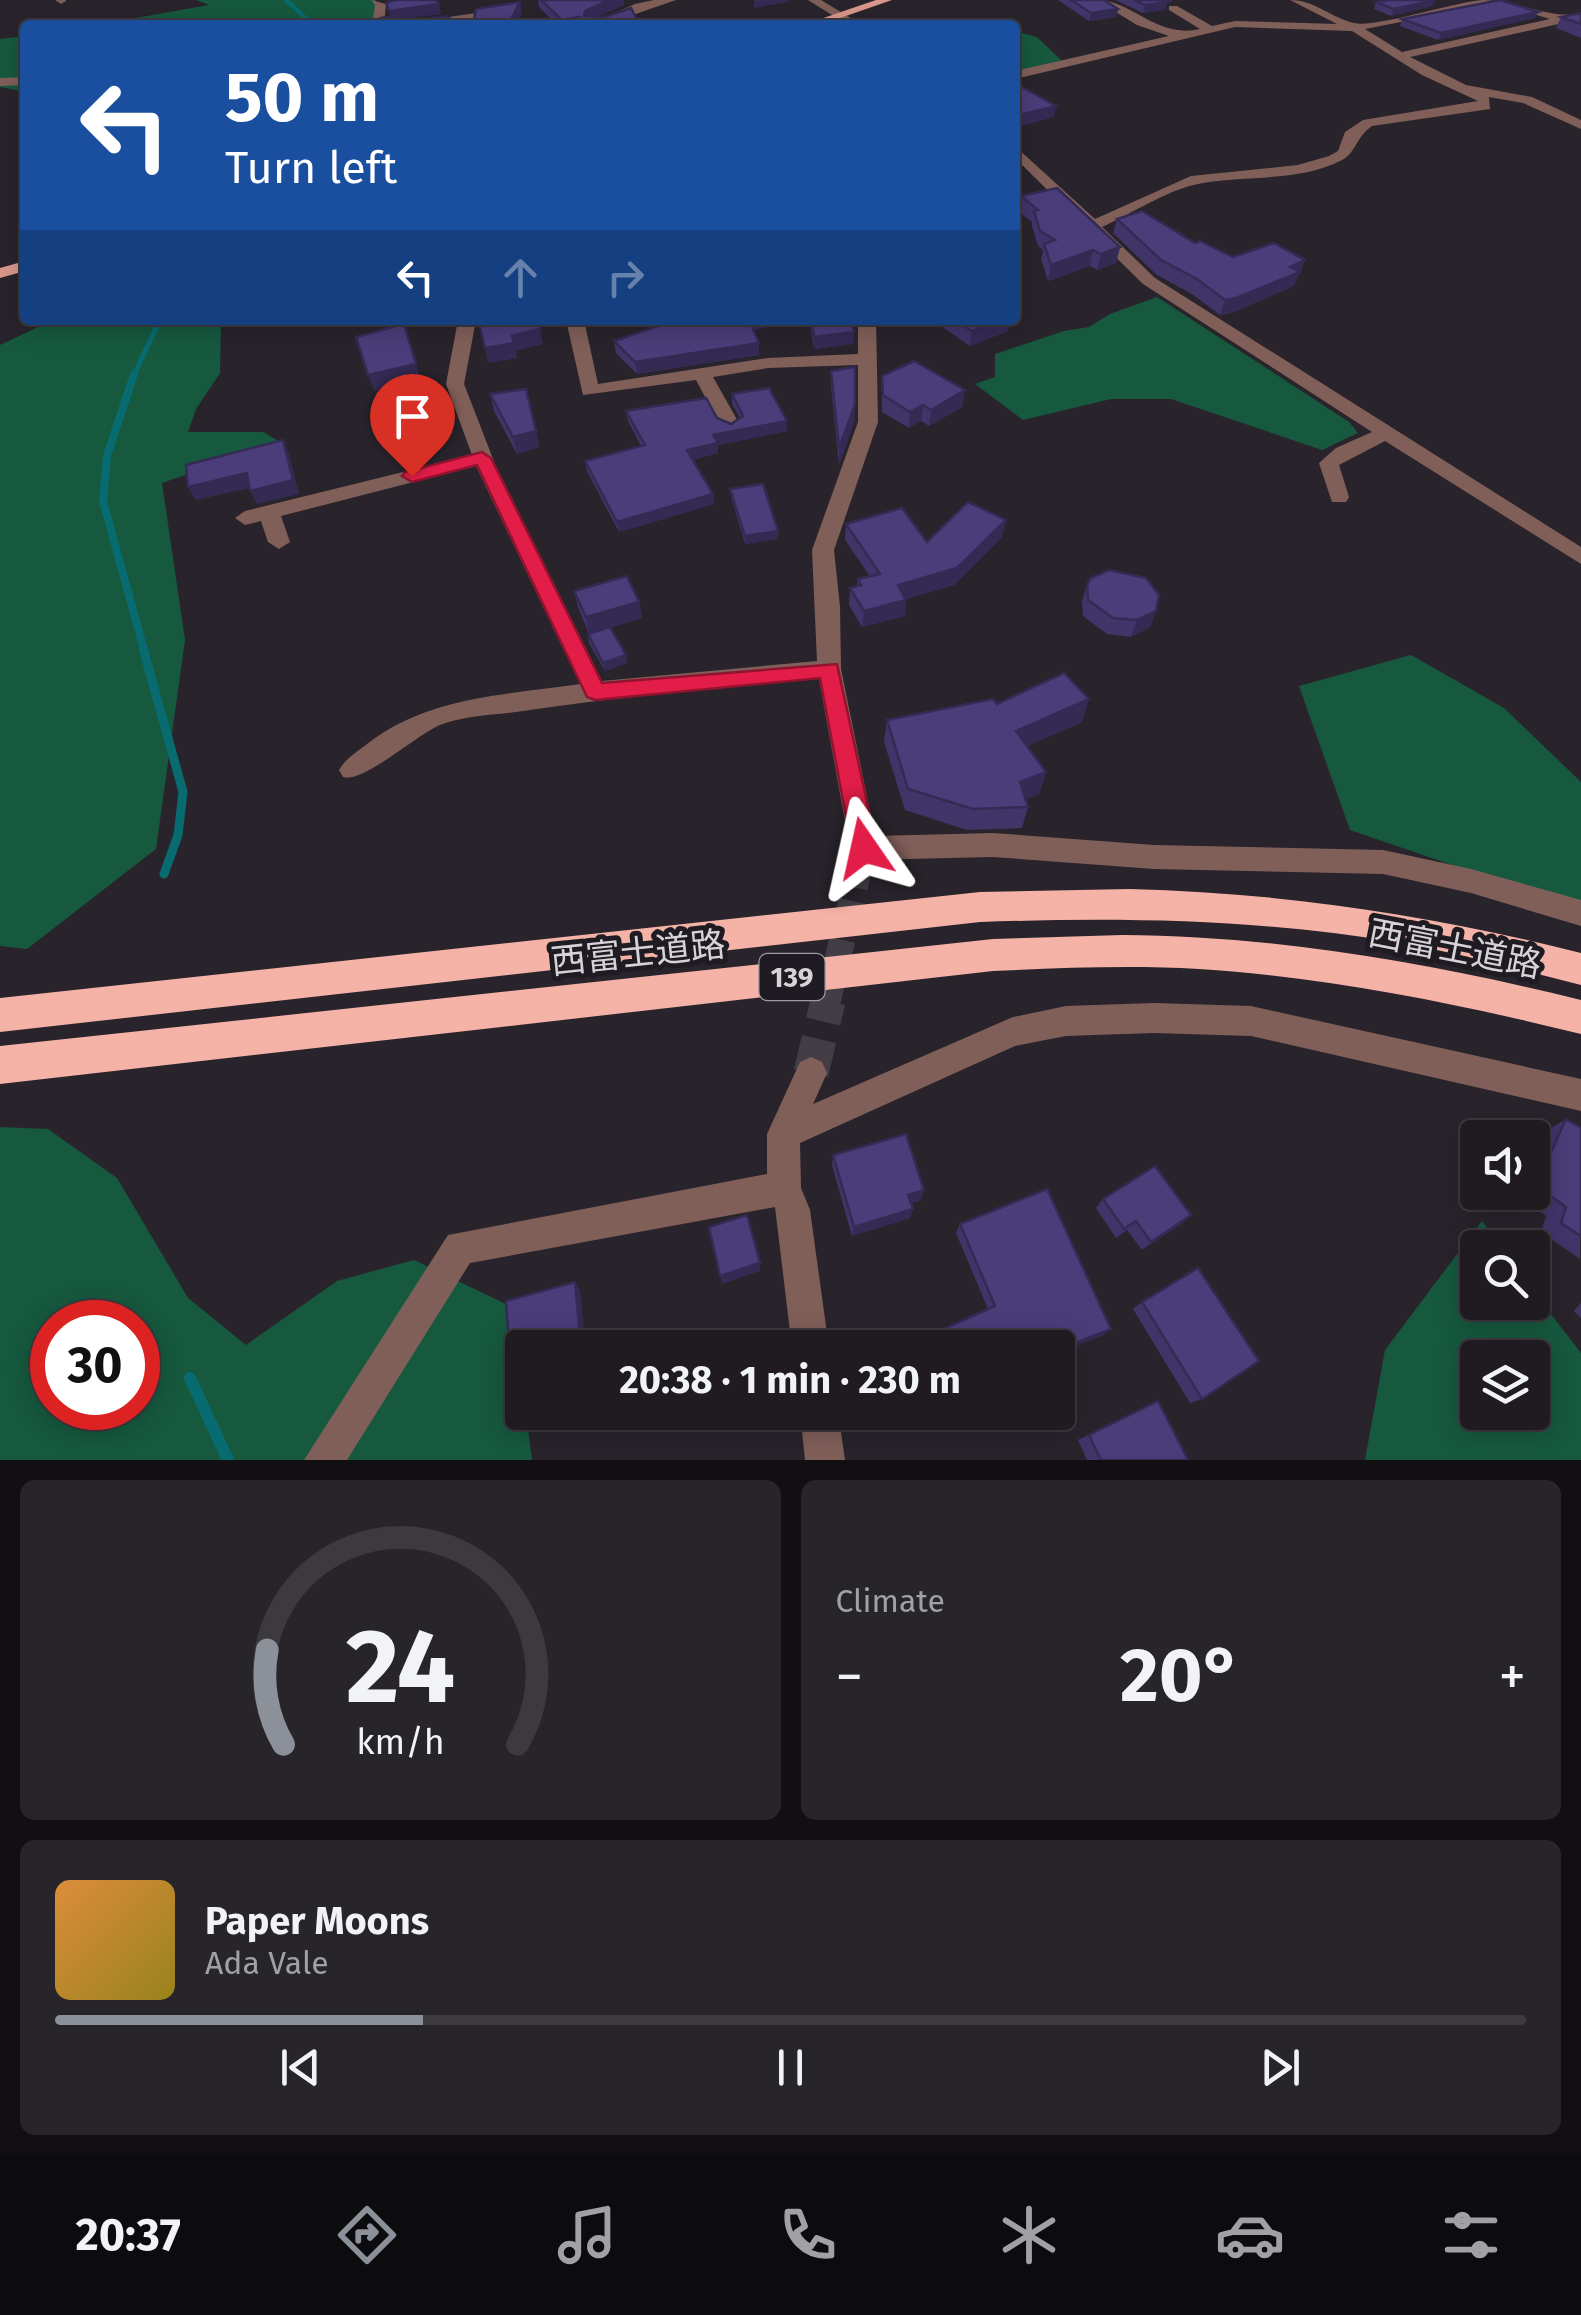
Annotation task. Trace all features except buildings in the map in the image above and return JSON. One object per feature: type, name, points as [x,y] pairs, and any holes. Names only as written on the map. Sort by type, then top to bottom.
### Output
[{"type":"highway","name":"西富士道路","points":[[0,1015],[980,907],[1098,902],[1282,912],[1379,924],[1581,969]]},
{"type":"highway","name":"西富士道路","points":[[0,1065],[974,957],[1111,950],[1218,954],[1388,974],[1581,1017]]},
{"type":"main road","points":[[824,20],[886,0]]},
{"type":"street","points":[[603,20],[632,3],[670,0]]},
{"type":"street","points":[[813,0],[848,20]]},
{"type":"street","points":[[1101,0],[1141,24],[1182,36]]},
{"type":"street","points":[[1090,227],[1196,178],[1288,171],[1334,159],[1344,153],[1350,135],[1368,124],[1485,106],[1484,98],[1296,0]]},
{"type":"street","points":[[1020,74],[1209,29],[1237,26],[1355,28],[1500,0],[1560,18]]},
{"type":"street","points":[[490,19],[519,8]]},
{"type":"street","points":[[1173,8],[1209,29]]},
{"type":"street","points":[[1092,12],[1115,9]]},
{"type":"street","points":[[1399,56],[1581,16]]},
{"type":"street","points":[[1114,28],[1141,24]]},
{"type":"street","points":[[1046,49],[1059,58],[1054,68]]},
{"type":"street","points":[[1463,88],[1527,100],[1581,125]]},
{"type":"street","points":[[1020,155],[1148,281],[1581,557]]},
{"type":"street","points":[[466,325],[455,384],[482,458],[595,692]]},
{"type":"street","points":[[575,325],[590,391],[768,363],[870,359]]},
{"type":"street","points":[[867,325],[868,425],[823,550],[830,607],[829,670],[864,848],[993,846],[1154,856],[1383,862],[1470,881],[1581,913]]},
{"type":"street","points":[[702,373],[730,425]]},
{"type":"street","points":[[1339,497],[1329,463],[1343,452],[1384,434]]},
{"type":"street","points":[[245,518],[482,458]]},
{"type":"street","points":[[269,512],[279,542]]},
{"type":"street","points":[[352,770],[386,742],[438,716],[595,692],[829,670]]},
{"type":"street","points":[[783,1134],[1014,1032],[1066,1021],[1251,1021],[1581,1095]]},
{"type":"street","points":[[809,1330],[793,1210],[784,1188],[783,1134],[811,1073]]},
{"type":"street","points":[[324,1460],[460,1246],[784,1188]]},
{"type":"street","points":[[822,1430],[826,1460]]},
{"type":"green space","points":[[196,0],[376,0],[377,20],[125,20],[209,5]]},
{"type":"green space","points":[[1020,33],[1037,37],[1064,63],[1020,71]]},
{"type":"green space","points":[[20,37],[20,91],[0,87],[0,39]]},
{"type":"green space","points":[[1157,297],[1349,422],[1358,433],[1322,450],[1171,399],[1111,399],[1023,420],[975,384],[995,377],[995,354],[1064,331],[1089,327],[1110,314]]},
{"type":"green space","points":[[42,325],[221,325],[220,373],[196,409],[188,432],[263,432],[280,442],[162,483],[185,640],[156,849],[27,949],[0,946],[0,345]]},
{"type":"green space","points":[[1411,655],[1504,708],[1581,782],[1581,909],[1350,830],[1299,686]]},
{"type":"green space","points":[[0,1127],[48,1129],[117,1178],[188,1298],[246,1345],[337,1281],[414,1260],[514,1308],[516,1330],[505,1330],[505,1430],[528,1430],[532,1460],[0,1460]]},
{"type":"green space","points":[[1460,1250],[1460,1320],[1550,1320],[1550,1313],[1581,1353],[1581,1460],[1365,1460],[1385,1350]]},
{"type":"waterway","points":[[286,0],[308,20]]},
{"type":"waterway","points":[[133,377],[158,325]]},
{"type":"waterway","points":[[133,377],[107,456],[103,501],[144,650]]},
{"type":"waterway","points":[[143,648],[183,792],[178,835],[164,874]]},
{"type":"waterway","points":[[190,1378],[228,1460]]},
{"type":"tunnel","points":[[827,1004],[864,848]]},
{"type":"tunnel","points":[[811,1073],[828,1001]]},
{"type":"route","points":[[412,476],[482,458],[595,692],[829,670],[864,848]]}]
